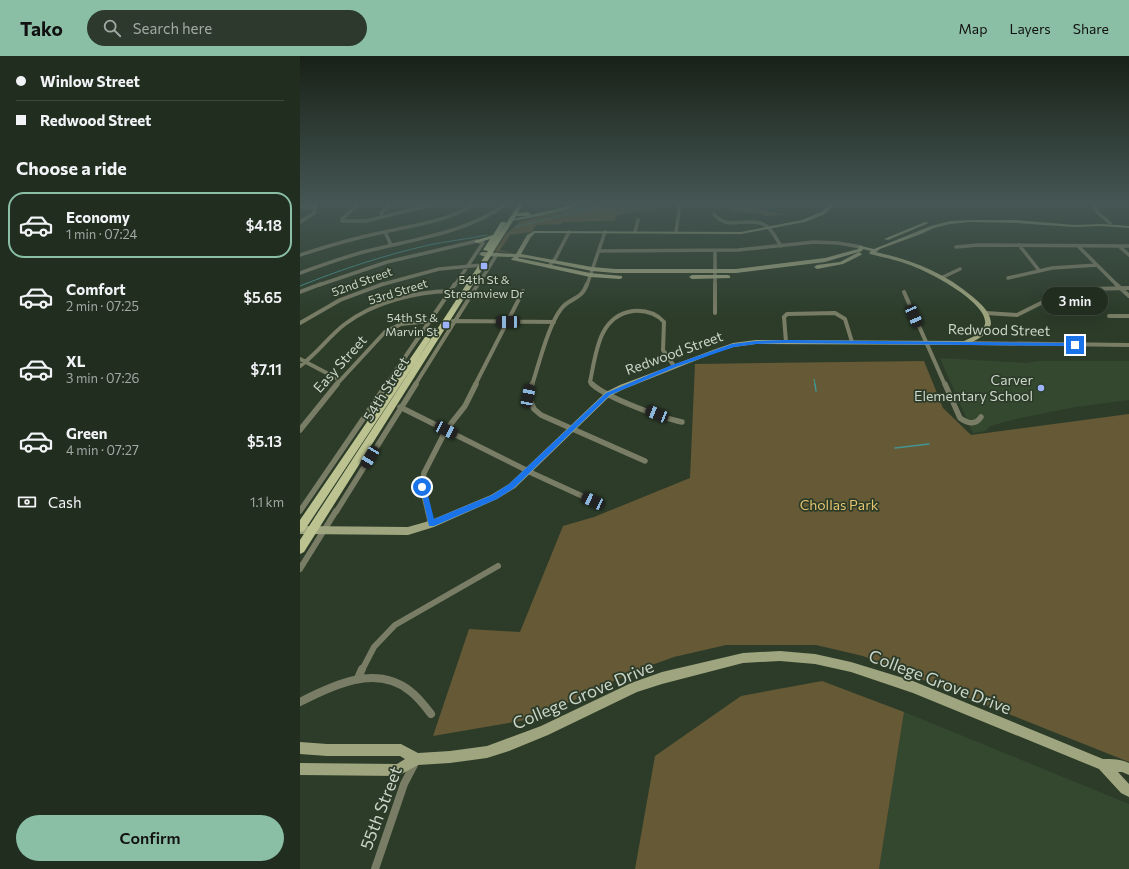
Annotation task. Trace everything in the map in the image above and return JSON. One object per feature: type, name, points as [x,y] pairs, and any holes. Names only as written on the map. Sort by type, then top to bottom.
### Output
[{"type":"main road","name":"54th Street","points":[[300,549],[484,259],[491,242]]},
{"type":"main road","name":"54th Street","points":[[300,529],[496,242]]},
{"type":"main road","points":[[517,257],[526,242]]},
{"type":"main road","points":[[517,257],[549,266],[591,272],[715,274],[743,276],[835,264],[882,242]]},
{"type":"main road","points":[[873,251],[894,242]]},
{"type":"main road","points":[[863,250],[873,251],[943,277],[954,283],[986,313],[989,318],[989,326],[986,330],[965,343]]},
{"type":"main road","points":[[484,259],[517,257],[554,261],[591,272]]},
{"type":"main road","name":"Redwood Street","points":[[300,529],[408,531],[431,524],[494,497],[512,486],[608,394],[674,366],[734,345],[756,342],[965,343]]},
{"type":"main road","name":"College Grove Drive","points":[[300,769],[398,770],[418,759],[450,757],[487,752],[544,731],[635,687],[662,678],[743,658],[780,656],[815,659],[851,667],[913,686],[1102,766],[1125,789],[1129,791]]},
{"type":"main road","points":[[300,748],[401,750],[418,759]]},
{"type":"main road","name":"College Grove Drive","points":[[1102,766],[1123,766],[1129,769]]},
{"type":"street","points":[[300,255],[348,242]]},
{"type":"street","points":[[300,273],[342,258],[403,242]]},
{"type":"street","points":[[300,292],[382,262],[473,242]]},
{"type":"street","points":[[300,569],[454,322],[484,259],[482,242]]},
{"type":"street","points":[[549,266],[554,261],[564,242]]},
{"type":"street","points":[[602,242],[584,293],[562,308],[554,322],[528,396],[534,409],[541,415],[646,461]]},
{"type":"street","points":[[778,242],[781,246]]},
{"type":"street","points":[[599,250],[715,251],[819,242],[852,246],[863,250]]},
{"type":"street","points":[[956,247],[978,245],[1129,246]]},
{"type":"street","points":[[1019,245],[1038,269]]},
{"type":"street","points":[[1078,246],[1129,296]]},
{"type":"street","points":[[1119,246],[1129,256]]},
{"type":"street","points":[[715,251],[715,313]]},
{"type":"street","points":[[300,511],[450,291],[484,259]]},
{"type":"street","name":"52nd Street","points":[[300,323],[334,302],[372,286],[484,259]]},
{"type":"street","points":[[1008,278],[1038,269],[1064,265],[1097,265]]},
{"type":"street","points":[[943,277],[960,269]]},
{"type":"street","points":[[986,313],[1014,316],[1044,300],[1063,293],[1086,289],[1129,288]]},
{"type":"street","name":"53rd Street","points":[[300,366],[345,325],[360,316],[390,303],[431,292],[450,291]]},
{"type":"street","points":[[431,524],[422,487],[424,473],[446,430],[465,406],[523,291]]},
{"type":"street","points":[[904,292],[960,418],[965,423],[974,424],[979,421],[981,417]]},
{"type":"street","points":[[674,366],[663,350],[664,322],[655,314],[628,311],[616,315],[606,323],[590,382],[608,394],[672,420],[682,422]]},
{"type":"street","points":[[786,342],[784,317],[790,313],[835,313],[842,315],[845,319],[852,342]]},
{"type":"street","points":[[1109,316],[1129,316]]},
{"type":"street","name":"Easy Street","points":[[300,430],[340,380],[388,330],[405,323],[430,321]]},
{"type":"street","points":[[454,322],[554,322]]},
{"type":"street","name":"Redwood Street","points":[[965,343],[1129,345]]},
{"type":"street","points":[[300,359],[340,380]]},
{"type":"street","points":[[400,407],[527,471],[593,501]]},
{"type":"street","points":[[358,678],[374,647],[395,625],[498,566]]},
{"type":"street","points":[[300,702],[323,690],[358,678],[380,678],[399,684],[411,691],[431,714]]},
{"type":"street","name":"55th Street","points":[[375,869],[404,784],[418,759]]},
{"type":"shaded area","name":"Carver Elementary School","points":[[940,358],[1027,363],[1038,361],[1129,361],[1129,400],[1075,407],[1020,418],[990,426],[986,431],[973,433]]},
{"type":"shaded area","points":[[904,712],[1129,804],[1129,869],[879,869]]},
{"type":"green space","points":[[501,242],[505,242],[500,250],[512,253],[495,251]]},
{"type":"green space","name":"Chollas Park","points":[[924,361],[943,408],[971,435],[1129,414],[1129,762],[863,656],[816,645],[726,645],[674,657],[635,671],[537,718],[433,736],[469,629],[520,632],[563,526],[594,517],[690,478],[695,364]]},
{"type":"green space","points":[[822,681],[904,712],[879,869],[635,869],[655,756],[741,696]]},
{"type":"waterway","points":[[300,286],[348,268],[396,253],[447,242]]},
{"type":"waterway","points":[[814,379],[815,385]]},
{"type":"waterway","points":[[815,384],[816,391]]},
{"type":"waterway","points":[[895,448],[929,444]]},
{"type":"place","name":"54th St & Streamview Dr","points":[[484,266]]},
{"type":"place","name":"54th St & Marvin St","points":[[446,325]]},
{"type":"place","name":"Carver Elementary School","points":[[1041,388]]},
{"type":"route","points":[[422,487],[431,524],[494,497],[512,486],[608,394],[674,366],[734,345],[756,342],[1075,345]]}]
